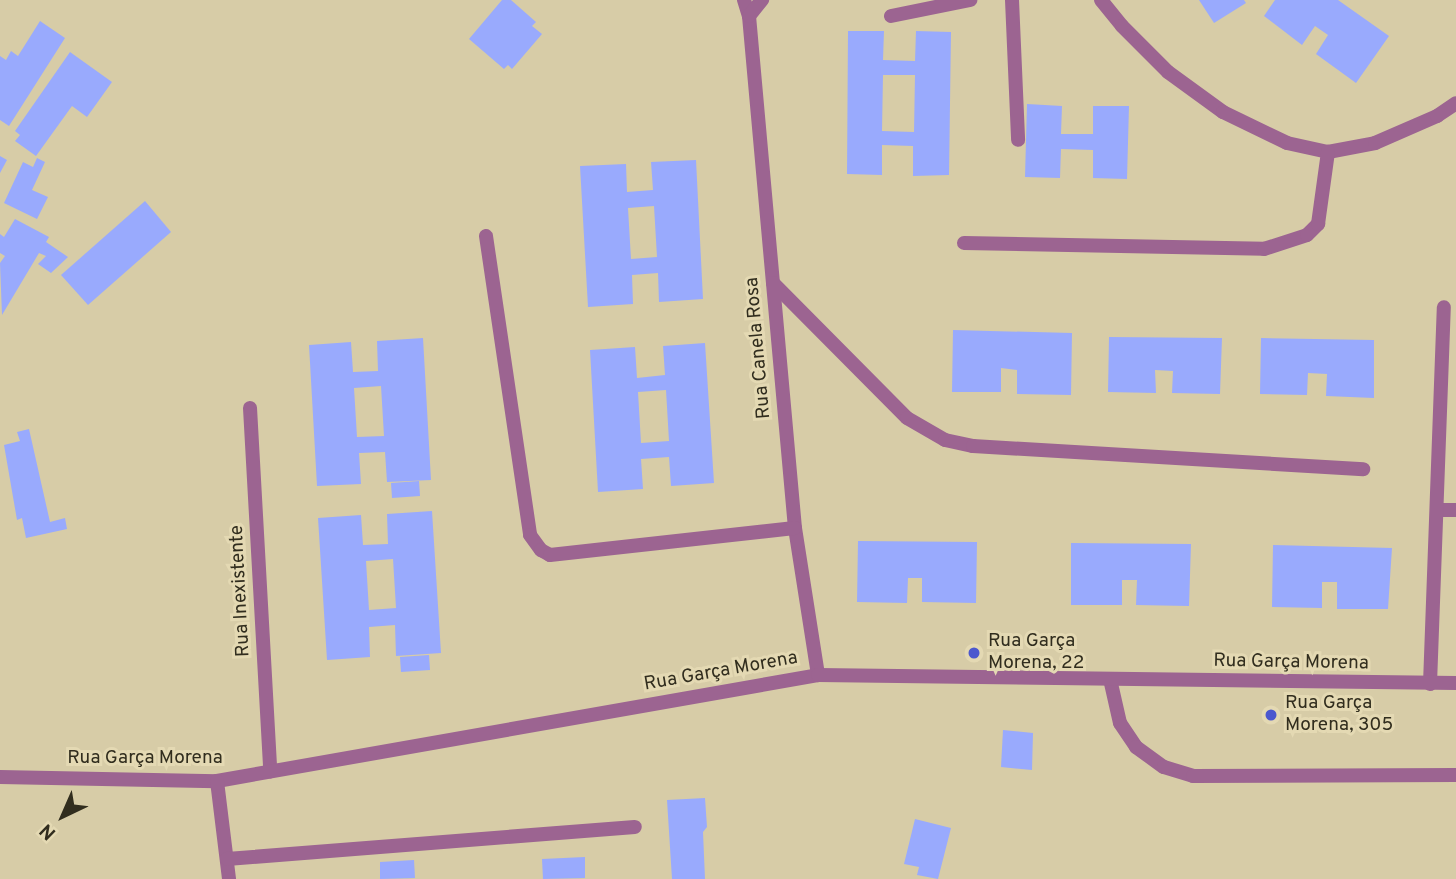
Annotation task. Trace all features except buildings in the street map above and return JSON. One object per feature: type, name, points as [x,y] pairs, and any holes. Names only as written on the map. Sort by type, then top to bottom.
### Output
[{"type":"street","name":"Rua Canela Rosa","points":[[744,0],[749,16],[795,528],[818,675]]},
{"type":"street","points":[[749,16],[762,0]]},
{"type":"street","points":[[891,16],[970,0]]},
{"type":"street","points":[[1012,0],[1018,140]]},
{"type":"street","points":[[1101,0],[1122,26],[1168,72],[1223,112],[1287,143],[1328,152],[1375,143],[1437,116],[1456,103]]},
{"type":"street","points":[[964,243],[1264,249],[1307,234],[1318,224],[1328,152]]},
{"type":"street","points":[[486,236],[530,535],[541,550],[550,555],[795,528]]},
{"type":"street","points":[[773,283],[907,418],[944,440],[974,446],[1363,470]]},
{"type":"street","points":[[1430,684],[1437,510],[1449,355],[1444,307]]},
{"type":"street","name":"Rua Inexistente","points":[[250,408],[270,771]]},
{"type":"street","points":[[1437,510],[1456,510]]},
{"type":"street","name":"Rua Garça Morena","points":[[0,777],[217,781],[818,675],[1456,683]]},
{"type":"street","points":[[1110,679],[1120,723],[1136,747],[1164,767],[1193,776],[1456,775]]},
{"type":"street","points":[[217,781],[229,879]]},
{"type":"street","points":[[227,859],[635,827]]},
{"type":"place","name":"Rua Garça Morena, 22","points":[[974,653]]},
{"type":"place","name":"Rua Garça Morena, 305","points":[[1271,715]]}]
